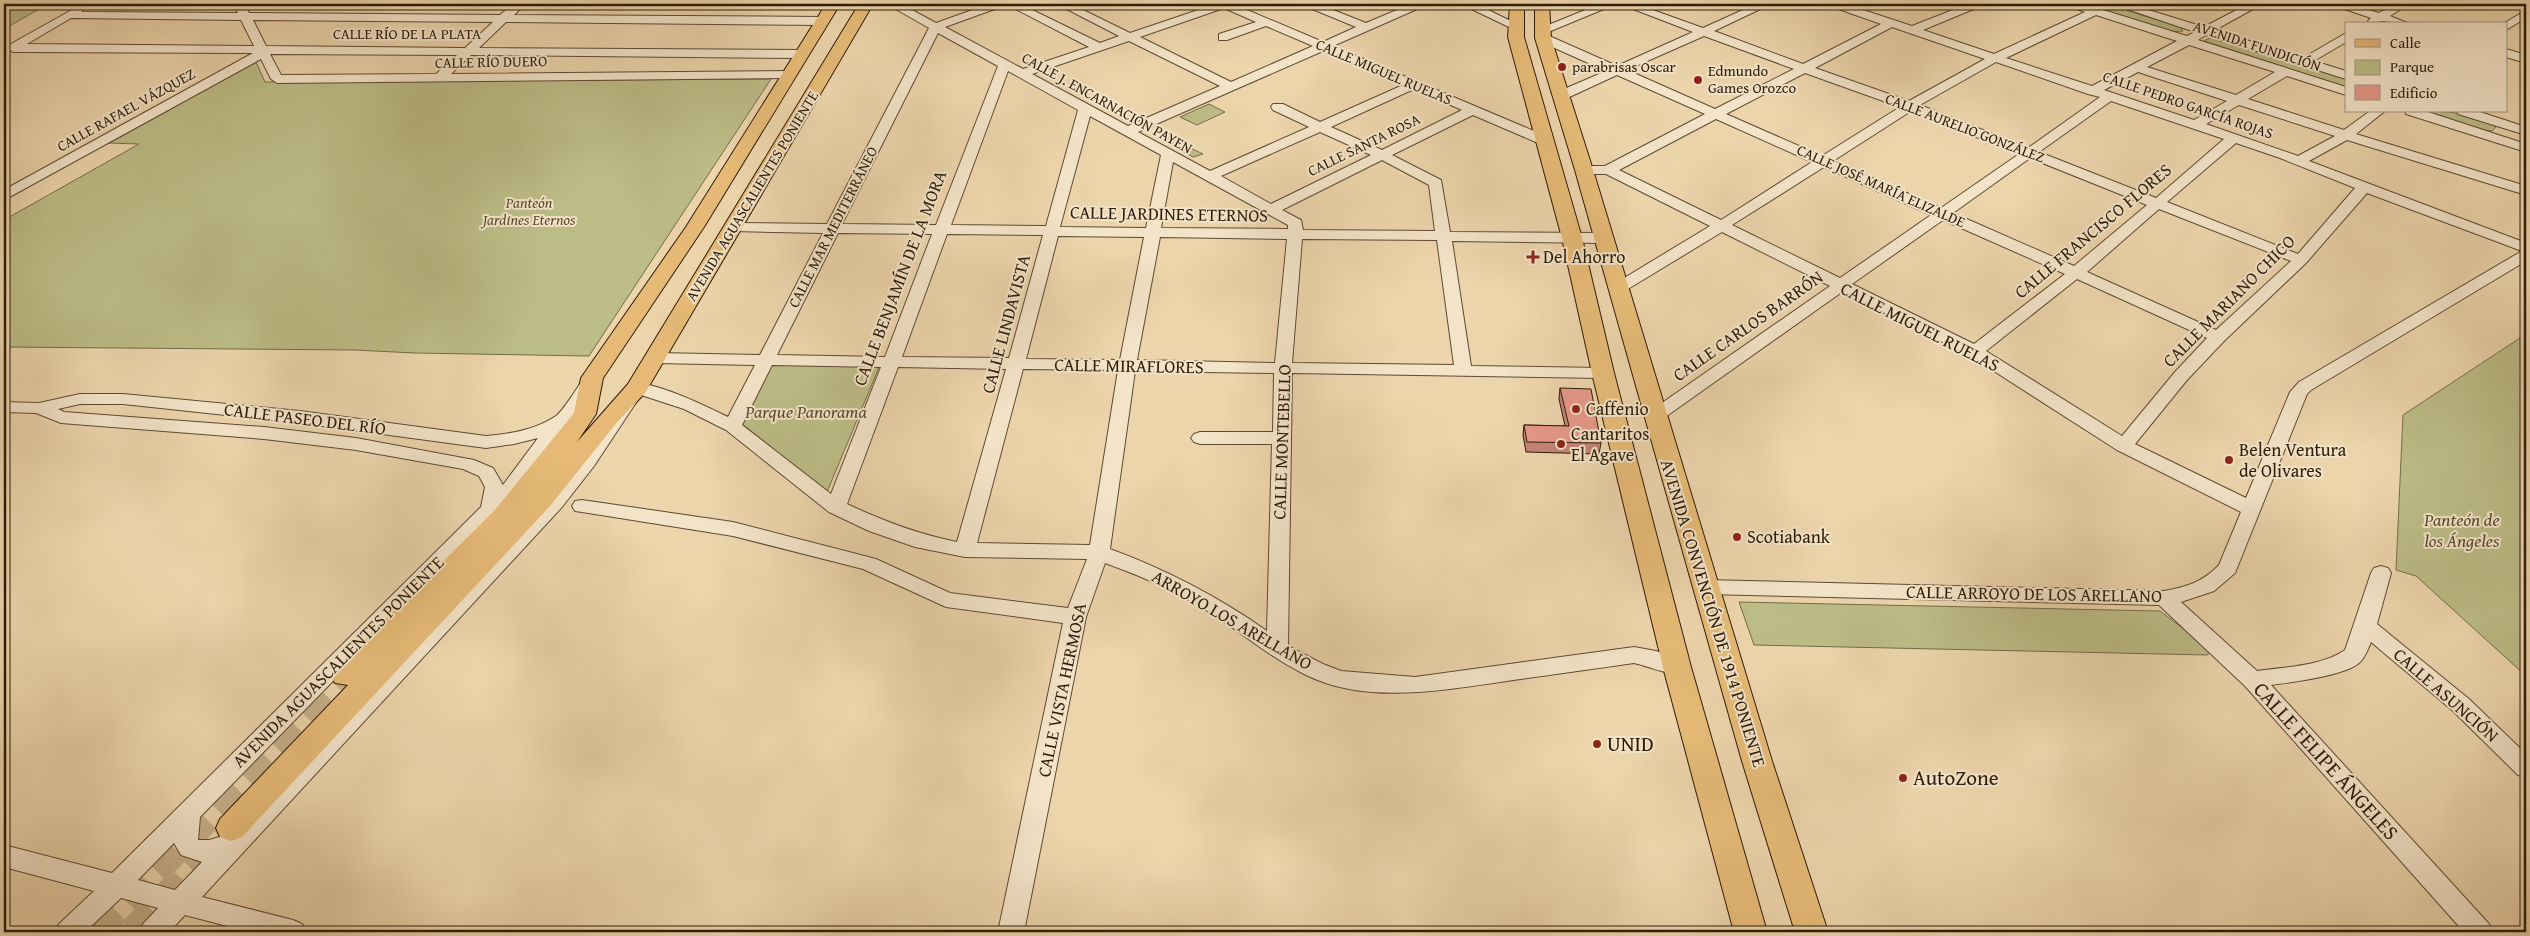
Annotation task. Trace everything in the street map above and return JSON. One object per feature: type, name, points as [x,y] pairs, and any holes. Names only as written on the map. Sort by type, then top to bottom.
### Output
[{"type":"main road","name":"AVENIDA AGUASCALIENTES PONIENTE","points":[[345,676],[521,497],[585,414],[592,378],[689,235],[833,4]]},
{"type":"main road","name":"AVENIDA AGUASCALIENTES PONIENTE","points":[[234,835],[541,500],[611,415],[638,388],[866,4]]},
{"type":"main road","points":[[1516,4],[1515,26],[1543,140],[1572,238],[1603,373],[1677,667],[1751,932]]},
{"type":"main road","name":"AVENIDA CONVENCIÓN DE 1914 PONIENTE","points":[[1542,4],[1542,34],[1560,96],[1584,170],[1602,238],[1705,587],[1812,932]]},
{"type":"street","points":[[8,51],[87,4]]},
{"type":"street","name":"CALLE RÍO DUERO","points":[[239,4],[277,79],[438,79],[789,74]]},
{"type":"street","points":[[438,79],[518,4]]},
{"type":"street","name":"CALLE J. ENCARNACIÓN PAYEN","points":[[893,4],[1296,223],[1295,234]]},
{"type":"street","points":[[935,27],[999,4]]},
{"type":"street","points":[[1012,4],[1099,47]]},
{"type":"street","points":[[1063,4],[1230,86]]},
{"type":"street","points":[[1021,74],[1225,4]]},
{"type":"street","name":"CALLE MIGUEL RUELAS","points":[[1225,4],[1543,140]]},
{"type":"street","points":[[1309,4],[1366,27]]},
{"type":"street","points":[[1394,4],[1408,9]]},
{"type":"street","points":[[1126,132],[1420,4]]},
{"type":"street","points":[[1467,4],[1515,26]]},
{"type":"street","points":[[1542,34],[1610,4]]},
{"type":"street","name":"CALLE AURELIO GONZÁLEZ","points":[[1626,4],[1910,106],[2157,201],[2301,260]]},
{"type":"street","points":[[1560,96],[1765,4]]},
{"type":"street","name":"CALLE PEDRO GARCÍA ROJAS","points":[[1834,4],[2234,138],[2526,248]]},
{"type":"street","points":[[1584,170],[1608,170],[1806,68],[1956,4]]},
{"type":"street","points":[[1903,27],[1977,4]]},
{"type":"street","name":"AVENIDA FUNDICIÓN","points":[[2073,4],[2345,91]]},
{"type":"street","name":"AVENIDA FUNDICIÓN","points":[[2118,4],[2345,75]]},
{"type":"street","points":[[2093,90],[2256,4]]},
{"type":"street","points":[[2336,4],[2397,22]]},
{"type":"street","points":[[2372,22],[2403,4]]},
{"type":"street","points":[[1077,10],[1090,6]]},
{"type":"street","points":[[1617,289],[1721,226],[1910,106],[1995,58],[2096,11]]},
{"type":"street","points":[[2508,26],[2526,13]]},
{"type":"street","points":[[68,15],[823,21]]},
{"type":"street","points":[[1223,37],[1266,22]]},
{"type":"street","name":"CALLE MAR MEDITERRÁNEO","points":[[732,426],[935,27]]},
{"type":"street","name":"CALLE JOSÉ MARÍA ELIZALDE","points":[[1542,34],[1617,70],[1944,214],[2218,338]]},
{"type":"street","points":[[2304,62],[2345,38]]},
{"type":"street","name":"CALLE RÍO DE LA PLATA","points":[[8,51],[467,51],[801,54]]},
{"type":"street","name":"CALLE RAFAEL VÁZQUEZ","points":[[4,196],[262,52]]},
{"type":"street","points":[[2508,54],[2526,59]]},
{"type":"street","name":"CALLE BENJAMÍN DE LA MORA","points":[[836,507],[1004,65]]},
{"type":"street","points":[[2135,67],[2526,191]]},
{"type":"street","points":[[2195,125],[2285,72]]},
{"type":"street","points":[[1208,176],[1414,84]]},
{"type":"street","name":"CALLE CARLOS BARRÓN","points":[[1655,416],[2110,96]]},
{"type":"street","points":[[1278,107],[1382,155],[1436,183],[1463,371]]},
{"type":"street","name":"CALLE LINDAVISTA","points":[[965,550],[1085,109]]},
{"type":"street","name":"CALLE SANTA ROSA","points":[[1270,210],[1473,110]]},
{"type":"street","points":[[2298,161],[2346,135],[2378,112]]},
{"type":"street","points":[[2414,112],[2526,148]]},
{"type":"street","points":[[2467,112],[2524,128]]},
{"type":"street","points":[[2503,140],[2524,128]]},
{"type":"street","name":"CALLE FRANCISCO FLORES","points":[[1975,351],[2076,273],[2157,201],[2234,138]]},
{"type":"street","name":"CALLE VISTA HERMOSA","points":[[1011,932],[1075,617],[1099,553],[1127,366],[1151,233],[1168,154]]},
{"type":"street","name":"CALLE MIGUEL RUELAS","points":[[1608,170],[1975,351],[2124,446],[2252,509]]},
{"type":"street","name":"CALLE MARIANO CHICO","points":[[2124,446],[2181,376],[2218,338],[2301,260],[2364,187]]},
{"type":"street","name":"CALLE JARDINES ETERNOS","points":[[734,227],[1602,238]]},
{"type":"street","name":"CALLE MONTEBELLO","points":[[1277,650],[1284,368],[1295,234]]},
{"type":"street","name":"CALLE ARROYO DE LOS ARELLANO","points":[[1705,587],[2164,598],[2187,593],[2217,581],[2228,568],[2295,400],[2305,386],[2526,255]]},
{"type":"street","name":"CALLE MIRAFLORES","points":[[656,358],[1603,373]]},
{"type":"street","name":"AVENIDA AGUASCALIENTES PONIENTE","points":[[68,932],[188,814],[490,509],[536,457],[592,378]]},
{"type":"street","name":"ARROYO LOS ARELLANO","points":[[638,388],[690,405],[732,426],[836,507],[876,526],[915,540],[965,550],[1070,550],[1099,553],[1143,569],[1189,591],[1225,612],[1277,650],[1315,670],[1340,679],[1414,685],[1634,654],[1654,643],[1668,629]]},
{"type":"street","name":"CALLE PASEO DEL RÍO","points":[[4,407],[39,408],[80,399],[123,399],[300,417],[486,442],[513,440],[544,430],[564,416]]},
{"type":"street","name":"CALLE PASEO DEL RÍO","points":[[39,408],[61,417],[264,433],[356,444],[459,462],[486,472],[495,487],[490,509]]},
{"type":"street","points":[[1200,438],[1282,438]]},
{"type":"street","points":[[582,506],[733,529],[869,564],[946,600],[1075,617]]},
{"type":"street","points":[[2253,680],[2339,664],[2353,657],[2362,641],[2364,625],[2381,573]]},
{"type":"street","name":"CALLE FELIPE ÁNGELES","points":[[2164,598],[2253,680],[2480,932]]},
{"type":"street","name":"CALLE ASUNCIÓN","points":[[2364,625],[2447,692],[2526,768]]},
{"type":"street","name":"ARROYO LOS ARELLANO","points":[[1634,654],[1656,659],[1677,667]]},
{"type":"street","points":[[188,814],[186,840],[190,847],[204,851],[213,850],[234,835]]},
{"type":"street","name":"AVENIDA AGUASCALIENTES PONIENTE","points":[[152,932],[179,904],[234,835]]},
{"type":"street","points":[[4,856],[179,904],[292,932]]},
{"type":"green space","points":[[4,4],[48,4],[4,29]]},
{"type":"green space","points":[[2082,4],[2107,4],[2180,27],[2183,31],[2169,32]]},
{"type":"green space","points":[[2210,38],[2345,79],[2345,87],[2204,41]]},
{"type":"green space","name":"Panteón Jardines Eternos","points":[[256,62],[265,82],[771,79],[589,356],[354,350],[4,347],[4,220],[139,144],[109,143]]},
{"type":"green space","points":[[1209,104],[1225,112],[1197,125],[1180,117]]},
{"type":"green space","points":[[2426,112],[2451,112],[2470,116],[2496,127],[2492,131],[2482,130]]},
{"type":"green space","points":[[1163,135],[1203,154],[1193,157],[1156,137]]},
{"type":"green space","name":"Panteón de los Ángeles","points":[[2526,334],[2526,676],[2416,576],[2396,570],[2403,415]]},
{"type":"green space","name":"Parque Panorama","points":[[772,362],[880,365],[827,492],[741,423]]},
{"type":"green space","points":[[1739,602],[2160,611],[2213,651],[2207,655],[1754,645]]},
{"type":"building","points":[[1560,388],[1591,389],[1601,443],[1527,442],[1524,425],[1569,426]]},
{"type":"tunnel","points":[[96,932],[345,676]]},
{"type":"tunnel","points":[[133,932],[222,837]]},
{"type":"place","name":"parabrisas Oscar","points":[[1562,67]]},
{"type":"place","name":"Edmundo Games Orozco","points":[[1698,80]]},
{"type":"place","name":"Del Ahorro","points":[[1533,257]]},
{"type":"place","name":"Caffenio","points":[[1576,409]]},
{"type":"place","name":"Cantaritos El Agave","points":[[1561,444]]},
{"type":"place","name":"Belen Ventura de Olivares","points":[[2229,460]]},
{"type":"place","name":"Scotiabank","points":[[1737,537]]},
{"type":"place","name":"UNID","points":[[1597,744]]},
{"type":"place","name":"AutoZone","points":[[1903,778]]}]
